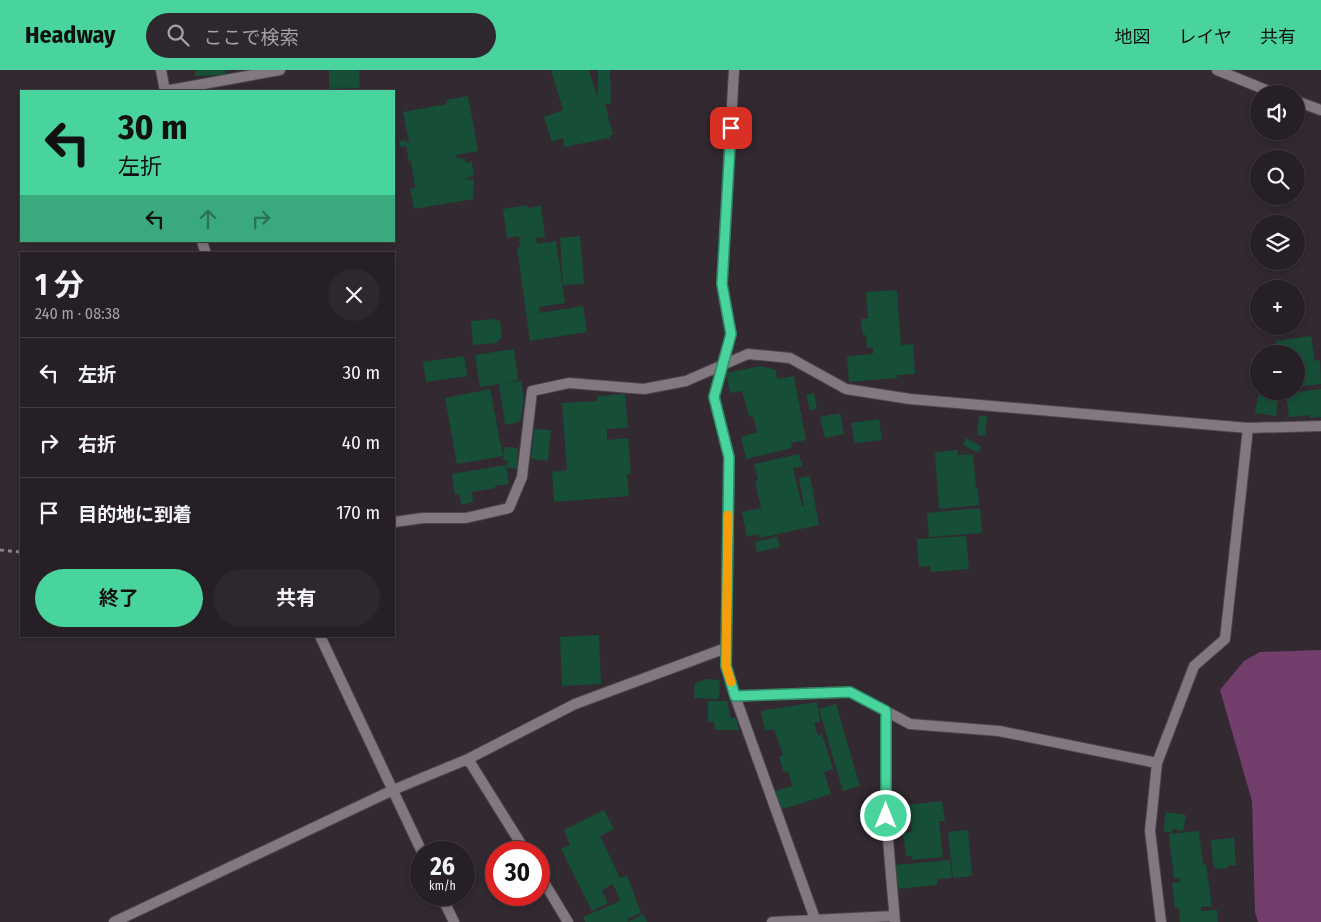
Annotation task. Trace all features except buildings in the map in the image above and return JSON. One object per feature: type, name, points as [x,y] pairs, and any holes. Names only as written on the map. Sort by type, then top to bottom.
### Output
[{"type":"street","points":[[161,70],[165,90]]},
{"type":"street","points":[[170,90],[280,70]]},
{"type":"street","points":[[734,70],[722,284],[731,334],[714,397],[729,457],[726,666],[815,919]]},
{"type":"street","points":[[1217,70],[1254,85]]},
{"type":"street","points":[[1305,104],[1321,110]]},
{"type":"street","points":[[395,522],[423,518],[466,518],[508,508],[522,477],[532,391],[569,383],[644,390],[686,381],[748,354],[790,358],[846,389],[900,397],[1248,428],[1321,426]]},
{"type":"street","points":[[1161,922],[1150,832],[1157,763],[1194,666],[1225,639],[1248,428]]},
{"type":"street","points":[[320,637],[417,841]]},
{"type":"street","points":[[114,922],[394,790],[468,759],[575,704],[726,648]]},
{"type":"street","points":[[735,696],[850,692],[910,724],[999,732],[1157,763]]},
{"type":"street","points":[[772,922],[815,919],[895,919],[886,816],[886,711]]},
{"type":"street","points":[[468,759],[519,841]]},
{"type":"street","points":[[550,892],[568,922]]},
{"type":"street","points":[[446,906],[454,922]]},
{"type":"path","points":[[0,550],[20,552]]},
{"type":"shaded area","points":[[1321,650],[1321,922],[1258,922],[1255,912],[1252,801],[1220,690],[1244,661],[1260,652]]},
{"type":"slow traffic","points":[[728,515],[726,666],[731,682]]},
{"type":"route","points":[[731,128],[722,284],[731,334],[714,397],[729,457],[726,666],[735,696],[850,692],[886,711],[886,816]]}]
